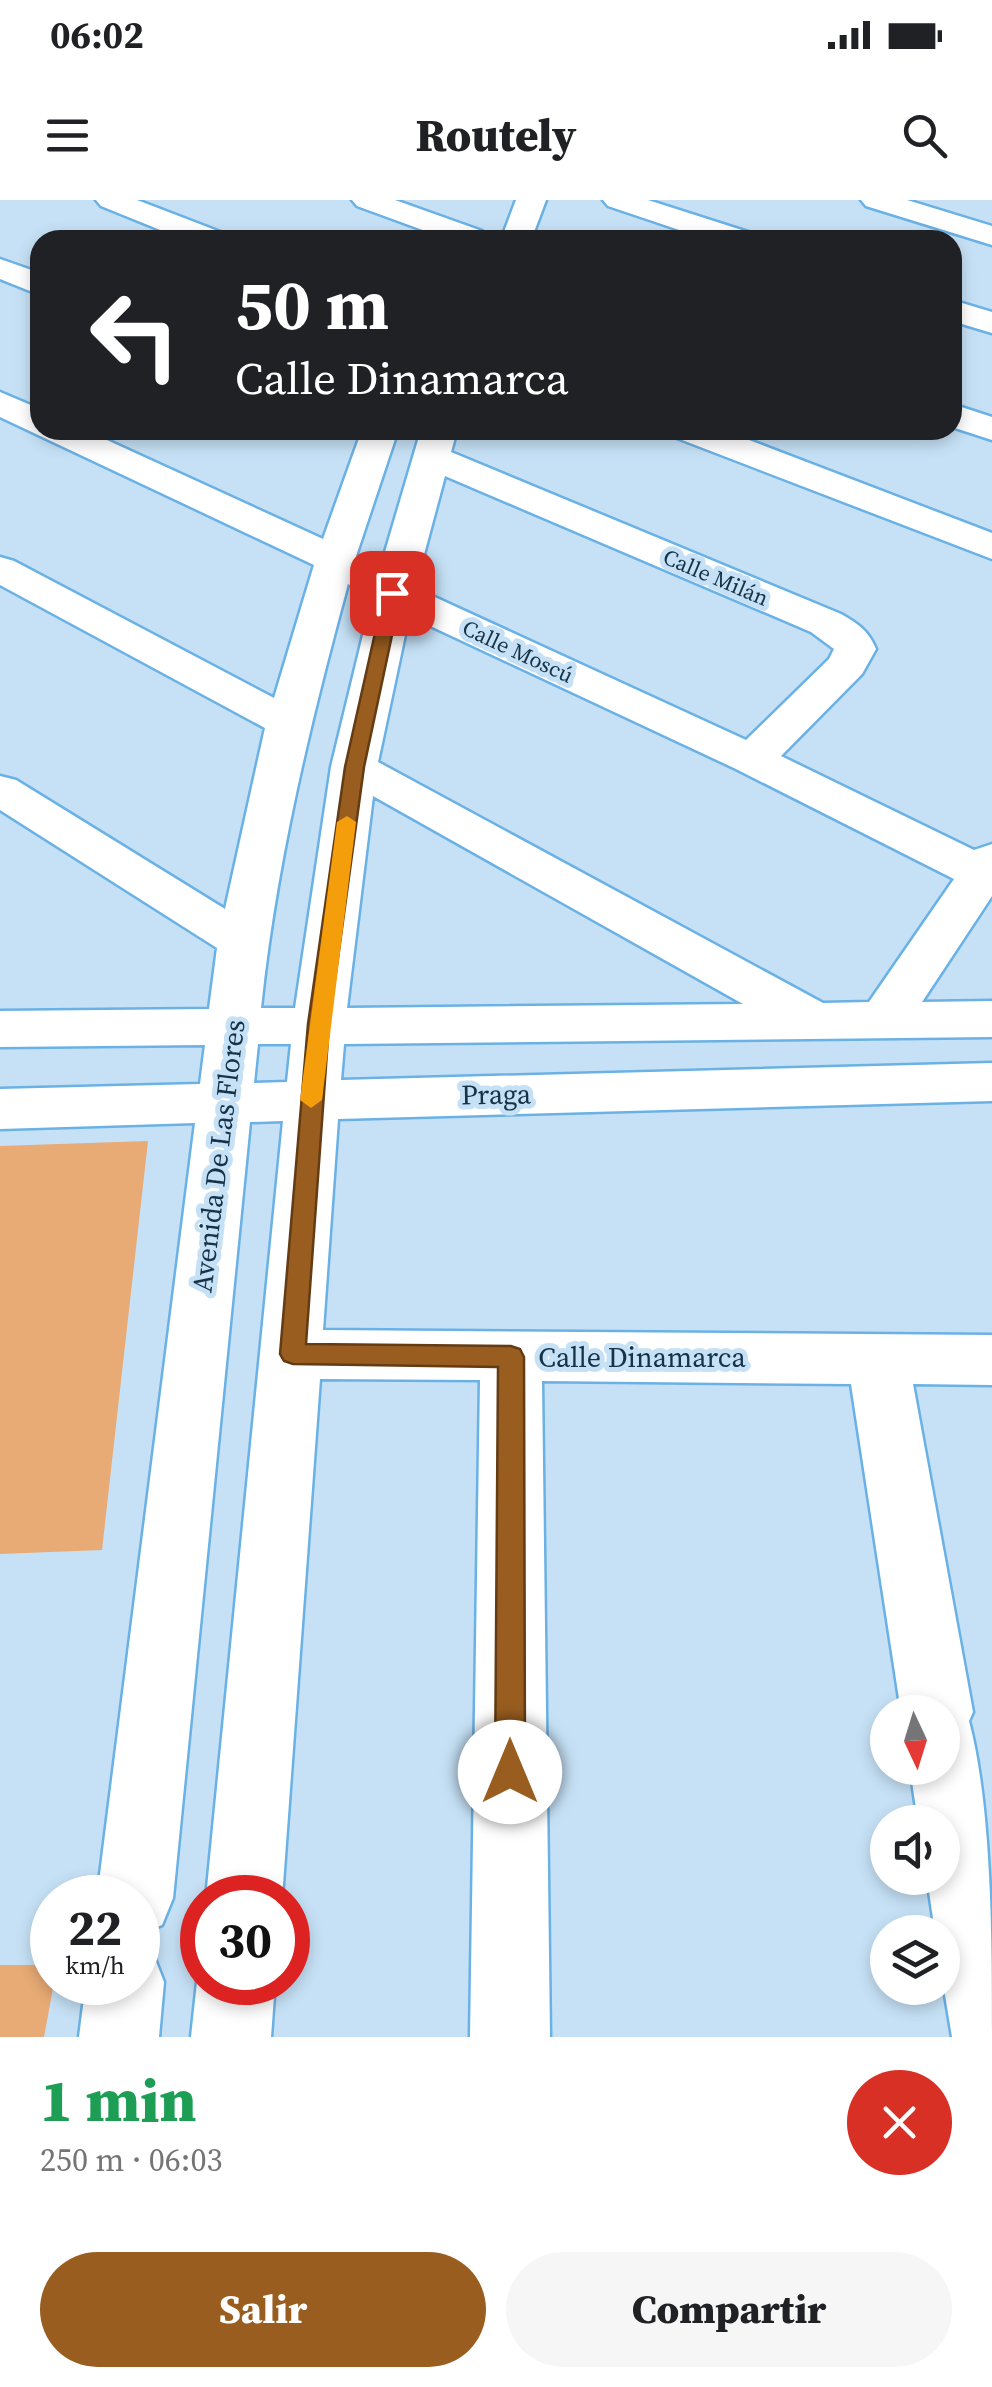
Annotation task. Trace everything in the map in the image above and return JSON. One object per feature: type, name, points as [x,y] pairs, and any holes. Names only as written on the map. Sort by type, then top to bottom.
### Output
[{"type":"street","points":[[111,200],[187,230]]},
{"type":"street","points":[[367,200],[474,230]]},
{"type":"street","points":[[520,230],[532,200]]},
{"type":"street","points":[[618,200],[710,230]]},
{"type":"street","points":[[876,200],[992,236]]},
{"type":"street","points":[[0,268],[30,281]]},
{"type":"street","points":[[962,313],[992,323]]},
{"type":"street","points":[[0,403],[30,417]]},
{"type":"street","points":[[962,418],[992,429]]},
{"type":"street","name":"Calle Moscú","points":[[77,440],[335,560],[392,593],[986,866]]},
{"type":"street","name":"Avenida De Las Flores","points":[[138,1875],[243,942],[288,724],[335,560],[377,440]]},
{"type":"street","points":[[716,440],[992,547]]},
{"type":"street","points":[[246,1875],[318,1024],[354,767],[392,593],[434,443]]},
{"type":"street","name":"Calle Milán","points":[[434,443],[850,636],[856,649],[847,665],[752,759]]},
{"type":"street","points":[[0,569],[288,724]]},
{"type":"street","points":[[354,767],[820,1023]]},
{"type":"street","points":[[0,790],[243,942]]},
{"type":"street","points":[[883,1021],[986,866]]},
{"type":"street","points":[[0,1029],[992,1019]]},
{"type":"street","name":"Praga","points":[[0,1109],[992,1082]]},
{"type":"street","name":"Calle Dinamarca","points":[[293,1354],[992,1360]]},
{"type":"street","points":[[510,2037],[511,1357]]},
{"type":"street","points":[[878,1359],[934,1695]]},
{"type":"street","points":[[949,1785],[992,2037]]},
{"type":"street","points":[[119,2037],[122,2005]]},
{"type":"street","points":[[231,2037],[234,2005]]},
{"type":"shaded area","points":[[148,1141],[102,1550],[0,1554],[0,1146]]},
{"type":"shaded area","points":[[0,1965],[30,1965],[30,2005],[50,2005],[44,2037],[0,2037]]},
{"type":"slow traffic","points":[[311,1100],[347,822]]},
{"type":"route","points":[[392,593],[354,767],[318,1024],[293,1354],[511,1357],[510,1772]]}]
